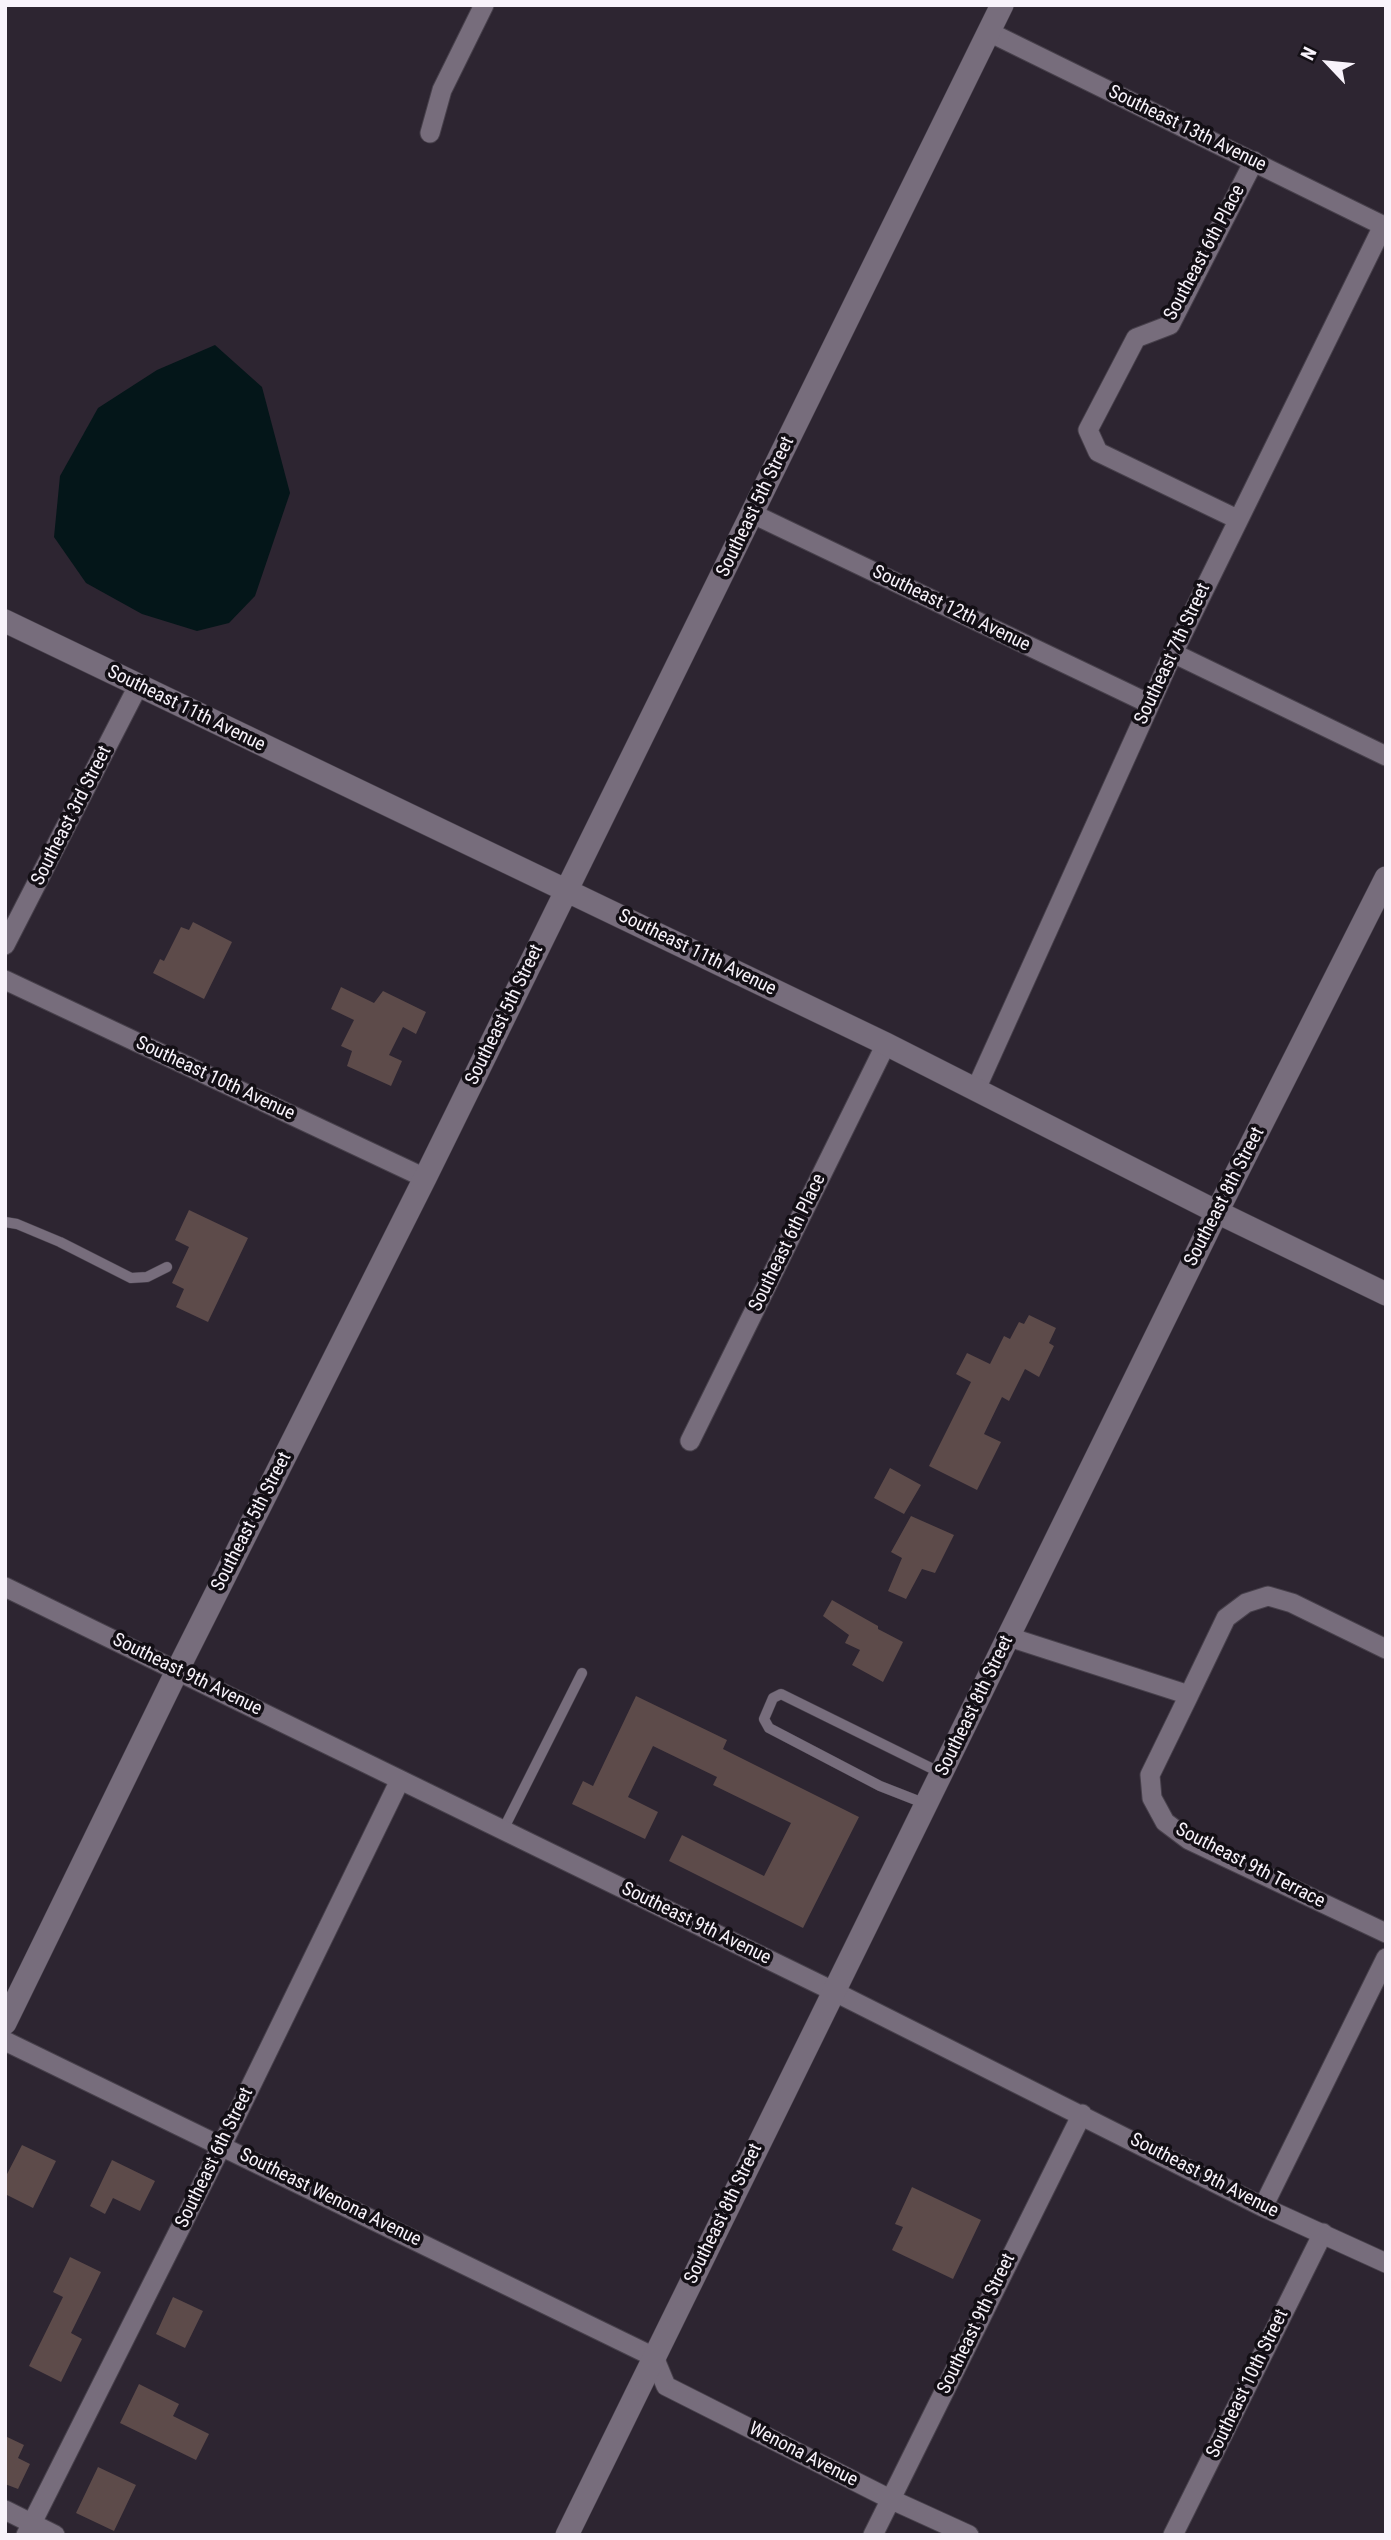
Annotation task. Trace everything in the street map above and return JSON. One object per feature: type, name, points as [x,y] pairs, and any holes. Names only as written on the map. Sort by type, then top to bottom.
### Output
[{"type":"street","points":[[430,133],[442,90],[484,5]]},
{"type":"street","name":"Southeast 5th Street","points":[[5,2023],[177,1671],[425,1178],[1002,5]]},
{"type":"street","name":"Southeast 13th Avenue","points":[[989,32],[1384,226]]},
{"type":"street","name":"Southeast 6th Place","points":[[1237,519],[1098,452],[1088,430],[1136,338],[1170,325],[1254,161]]},
{"type":"street","name":"Southeast 7th Street","points":[[976,1089],[1172,653],[1384,226]]},
{"type":"street","name":"Southeast 12th Avenue","points":[[753,514],[1150,704]]},
{"type":"street","name":"Southeast 11th Avenue","points":[[5,621],[886,1044],[1217,1212],[1386,1294]]},
{"type":"street","points":[[1172,653],[1386,756]]},
{"type":"street","name":"Southeast 3rd Street","points":[[5,945],[138,686]]},
{"type":"street","name":"Southeast 8th Street","points":[[567,2535],[1217,1212],[1386,878]]},
{"type":"street","name":"Southeast 10th Avenue","points":[[5,979],[425,1178]]},
{"type":"street","name":"Southeast 6th Place","points":[[690,1441],[886,1044]]},
{"type":"street","name":"Southeast 9th Avenue","points":[[5,1587],[833,1991],[1264,2207],[1386,2263]]},
{"type":"street","points":[[1009,1637],[1189,1695],[1226,1618],[1246,1603],[1268,1597],[1292,1603],[1386,1649]]},
{"type":"street","name":"Southeast 9th Terrace","points":[[1189,1695],[1150,1776],[1152,1798],[1165,1822],[1189,1840],[1386,1933]]},
{"type":"street","name":"Southeast 6th Street","points":[[29,2529],[222,2145],[400,1780]]},
{"type":"street","points":[[1264,2207],[1386,1958]]},
{"type":"street","name":"Southeast Wenona Avenue","points":[[5,2041],[654,2357]]},
{"type":"street","name":"Southeast 9th Street","points":[[873,2535],[1082,2114]]},
{"type":"street","name":"Southeast 10th Street","points":[[1173,2535],[1323,2233]]},
{"type":"street","name":"Wenona Avenue","points":[[654,2357],[666,2386],[890,2499],[969,2535]]},
{"type":"street","points":[[5,2510],[29,2529],[55,2535]]},
{"type":"lane","points":[[5,1222],[17,1224],[60,1242],[131,1278],[148,1277],[167,1267]]},
{"type":"lane","points":[[503,1830],[582,1673]]},
{"type":"lane","points":[[926,1804],[880,1786],[769,1728],[764,1719],[773,1698],[781,1694],[942,1773]]},
{"type":"shaded area","points":[[215,345],[262,387],[290,493],[255,596],[229,623],[197,631],[142,614],[86,583],[54,537],[60,476],[98,408],[157,370]]},
{"type":"building","points":[[193,922],[232,942],[204,999],[153,973],[160,959],[164,961],[181,927],[189,930]]},
{"type":"building","points":[[341,987],[374,1003],[383,991],[426,1012],[416,1034],[403,1027],[389,1055],[402,1061],[391,1086],[347,1066],[352,1051],[341,1046],[354,1020],[331,1009]]},
{"type":"building","points":[[189,1210],[248,1238],[208,1322],[176,1307],[184,1289],[172,1283],[189,1247],[175,1240]]},
{"type":"building","points":[[1029,1315],[1056,1328],[1049,1343],[1054,1346],[1039,1377],[1025,1369],[1009,1401],[1002,1397],[984,1434],[1001,1442],[977,1490],[929,1466],[971,1382],[956,1374],[967,1353],[990,1364],[1004,1336],[1010,1339],[1019,1322],[1024,1324]]},
{"type":"building","points":[[890,1468],[921,1485],[904,1514],[874,1498]]},
{"type":"building","points":[[911,1516],[954,1535],[935,1573],[922,1569],[906,1599],[888,1591],[902,1558],[891,1552]]},
{"type":"building","points":[[832,1600],[903,1642],[883,1682],[852,1665],[860,1650],[845,1643],[849,1635],[823,1616]]},
{"type":"building","points":[[636,1696],[727,1740],[723,1749],[859,1817],[803,1928],[669,1861],[682,1835],[764,1876],[791,1823],[713,1785],[717,1777],[653,1746],[628,1797],[658,1812],[645,1839],[572,1804],[583,1781],[593,1786]]},
{"type":"building","points":[[22,2145],[56,2161],[33,2208],[5,2194],[5,2178]]},
{"type":"building","points":[[112,2160],[155,2181],[140,2211],[113,2198],[105,2214],[90,2206]]},
{"type":"building","points":[[912,2187],[981,2220],[953,2279],[892,2250],[903,2227],[895,2224]]},
{"type":"building","points":[[70,2257],[101,2272],[71,2333],[82,2339],[61,2382],[29,2366],[63,2297],[53,2292]]},
{"type":"building","points":[[173,2297],[203,2311],[185,2348],[156,2334]]},
{"type":"building","points":[[139,2384],[179,2404],[173,2416],[209,2434],[196,2460],[120,2423]]},
{"type":"building","points":[[5,2436],[24,2445],[18,2458],[30,2464],[18,2489],[5,2484]]},
{"type":"building","points":[[98,2467],[136,2485],[114,2531],[76,2513]]}]
